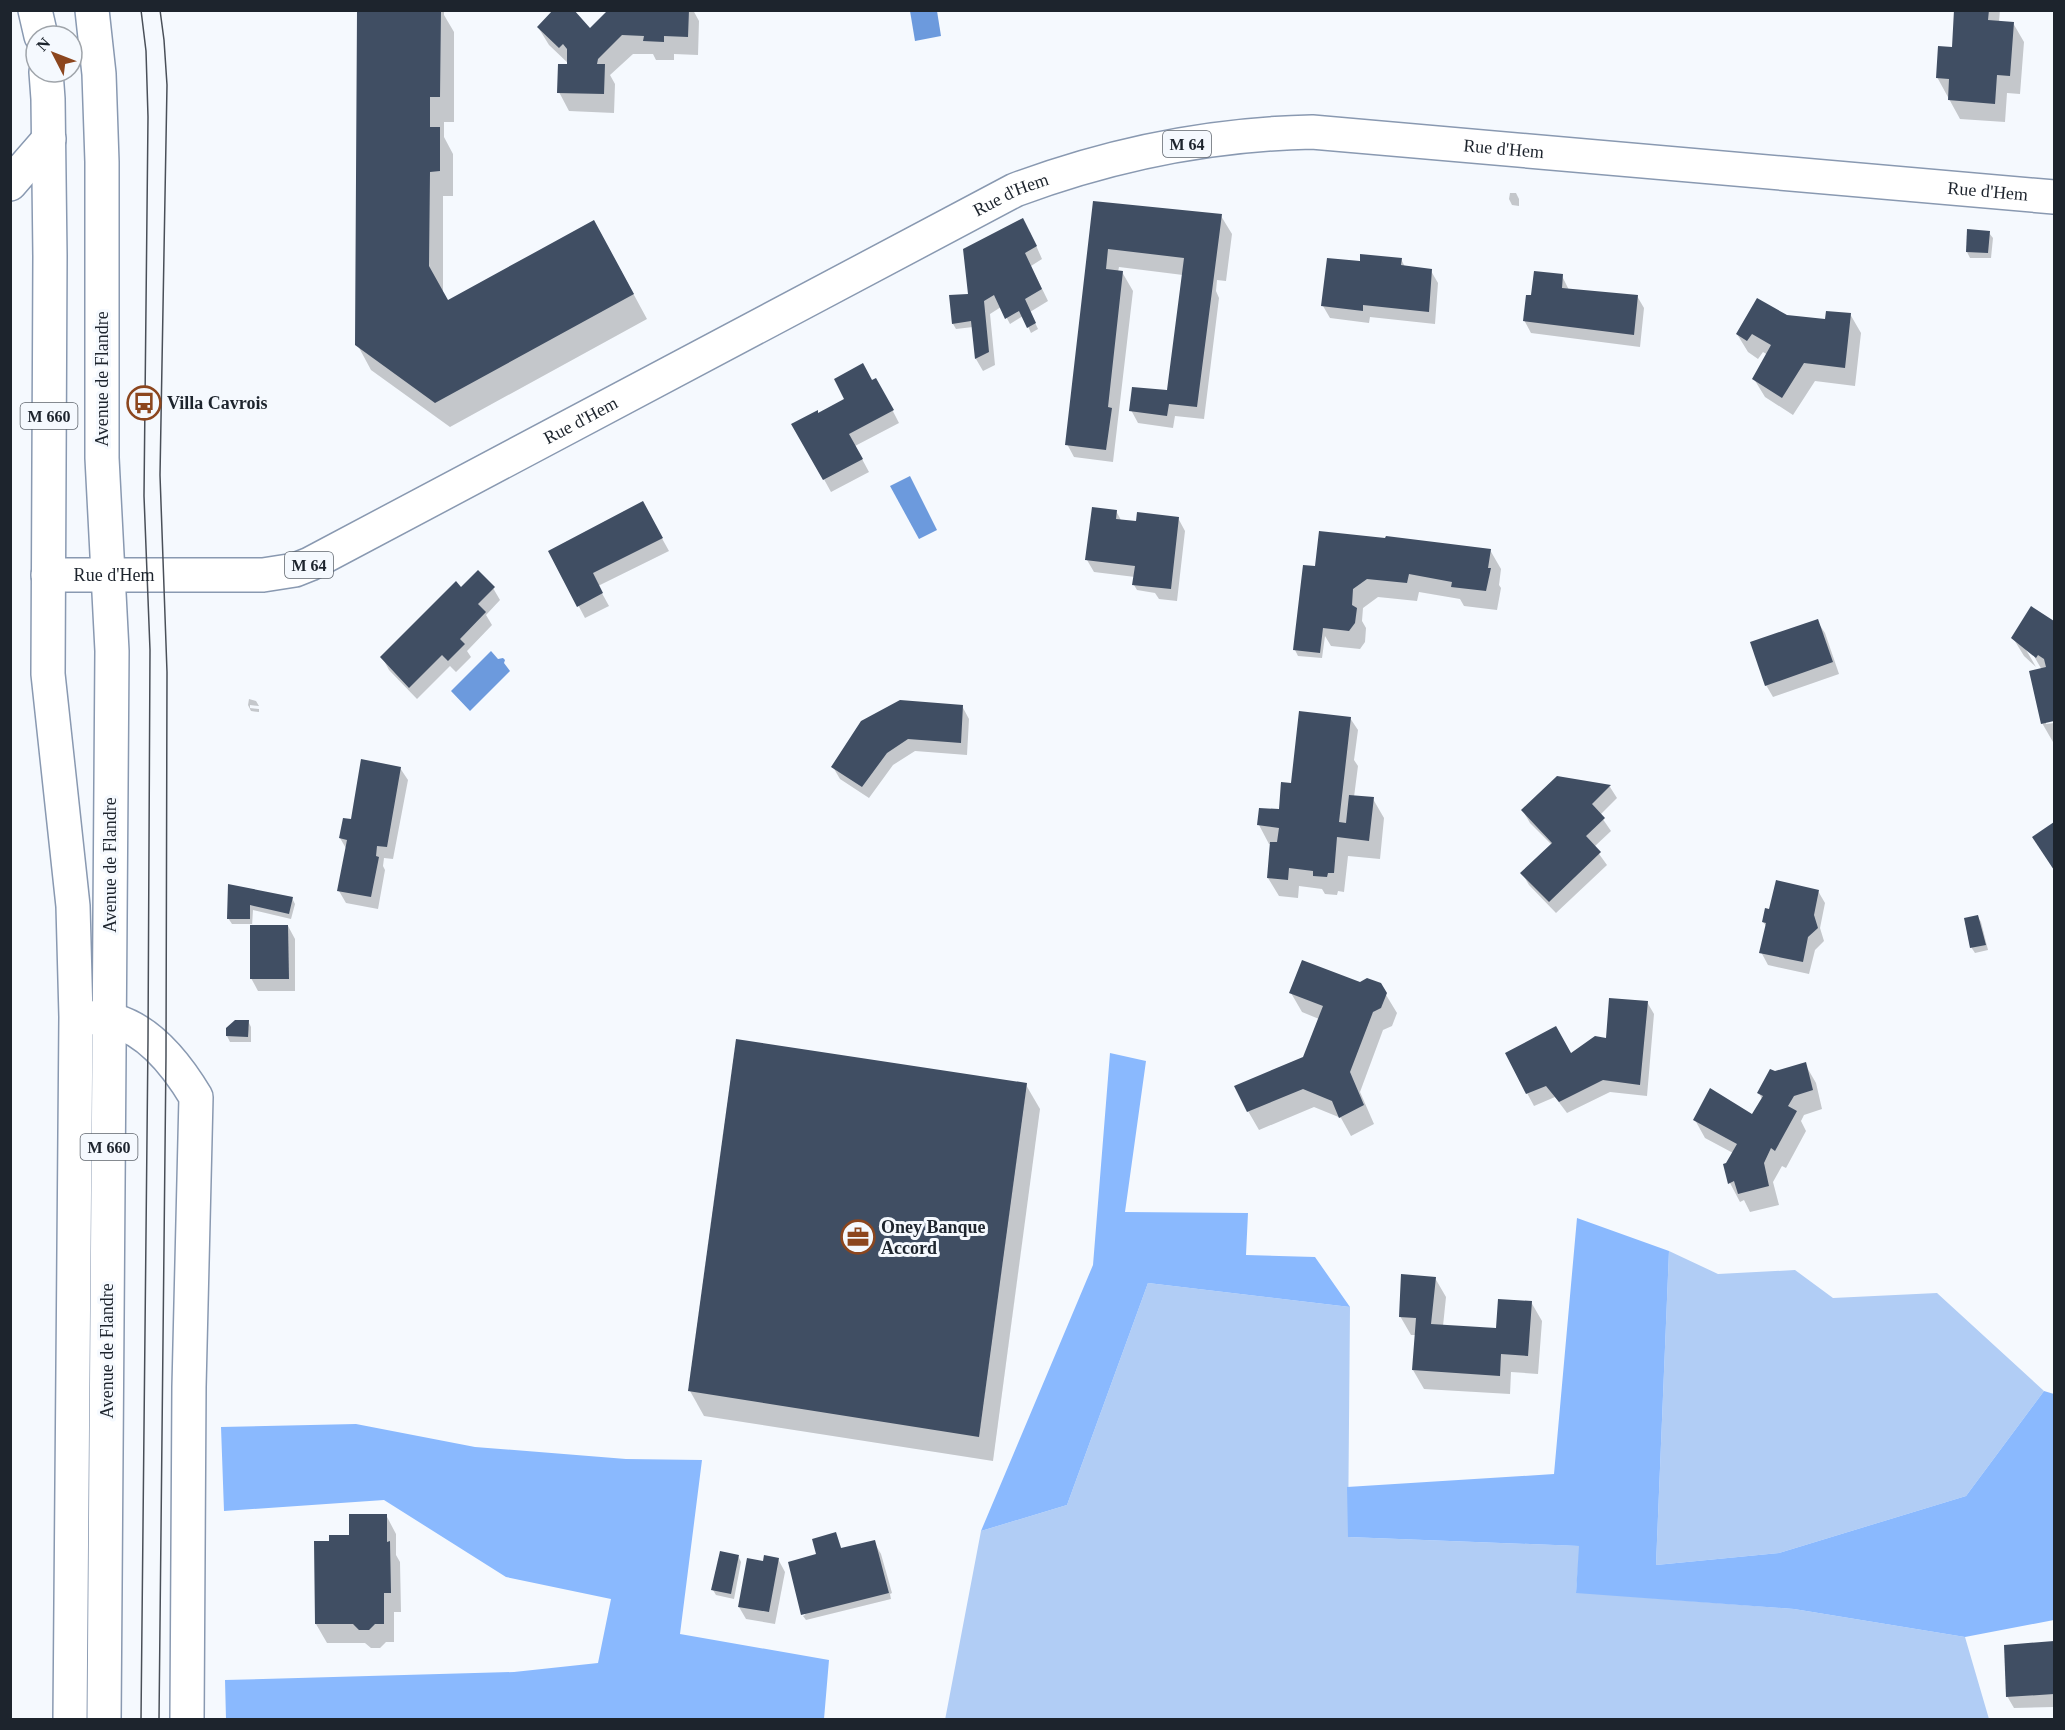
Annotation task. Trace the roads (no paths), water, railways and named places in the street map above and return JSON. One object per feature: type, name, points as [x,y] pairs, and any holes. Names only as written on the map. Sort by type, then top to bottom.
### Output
[{"type":"main road","name":"Avenue de Flandre","points":[[92,10],[99,74],[101,137],[102,458],[112,651],[104,1719]]},
{"type":"main road","name":"Avenue de Flandre","points":[[47,84],[49,140],[48,674],[73,906],[76,1017],[70,1719]]},
{"type":"main road","name":"Rue d'Hem","points":[[48,575],[263,574],[281,573],[310,564],[1015,190],[1071,170],[1194,142],[1258,133],[1312,132],[2055,197]]},
{"type":"main road","points":[[10,184],[49,140],[101,137]]},
{"type":"main road","points":[[76,1017],[110,1019],[123,1023],[148,1040],[174,1066],[196,1097],[189,1387],[187,1719]]},
{"type":"tram line","points":[[141,10],[146,51],[148,117],[144,496],[150,650],[141,1720]]},
{"type":"tram line","points":[[159,1720],[166,1056],[167,672],[160,475],[167,85],[160,10]]},
{"type":"place","name":"Villa Cavrois","points":[[144,403]]},
{"type":"place","name":"Oney Banque Accord","points":[[858,1237]]}]
